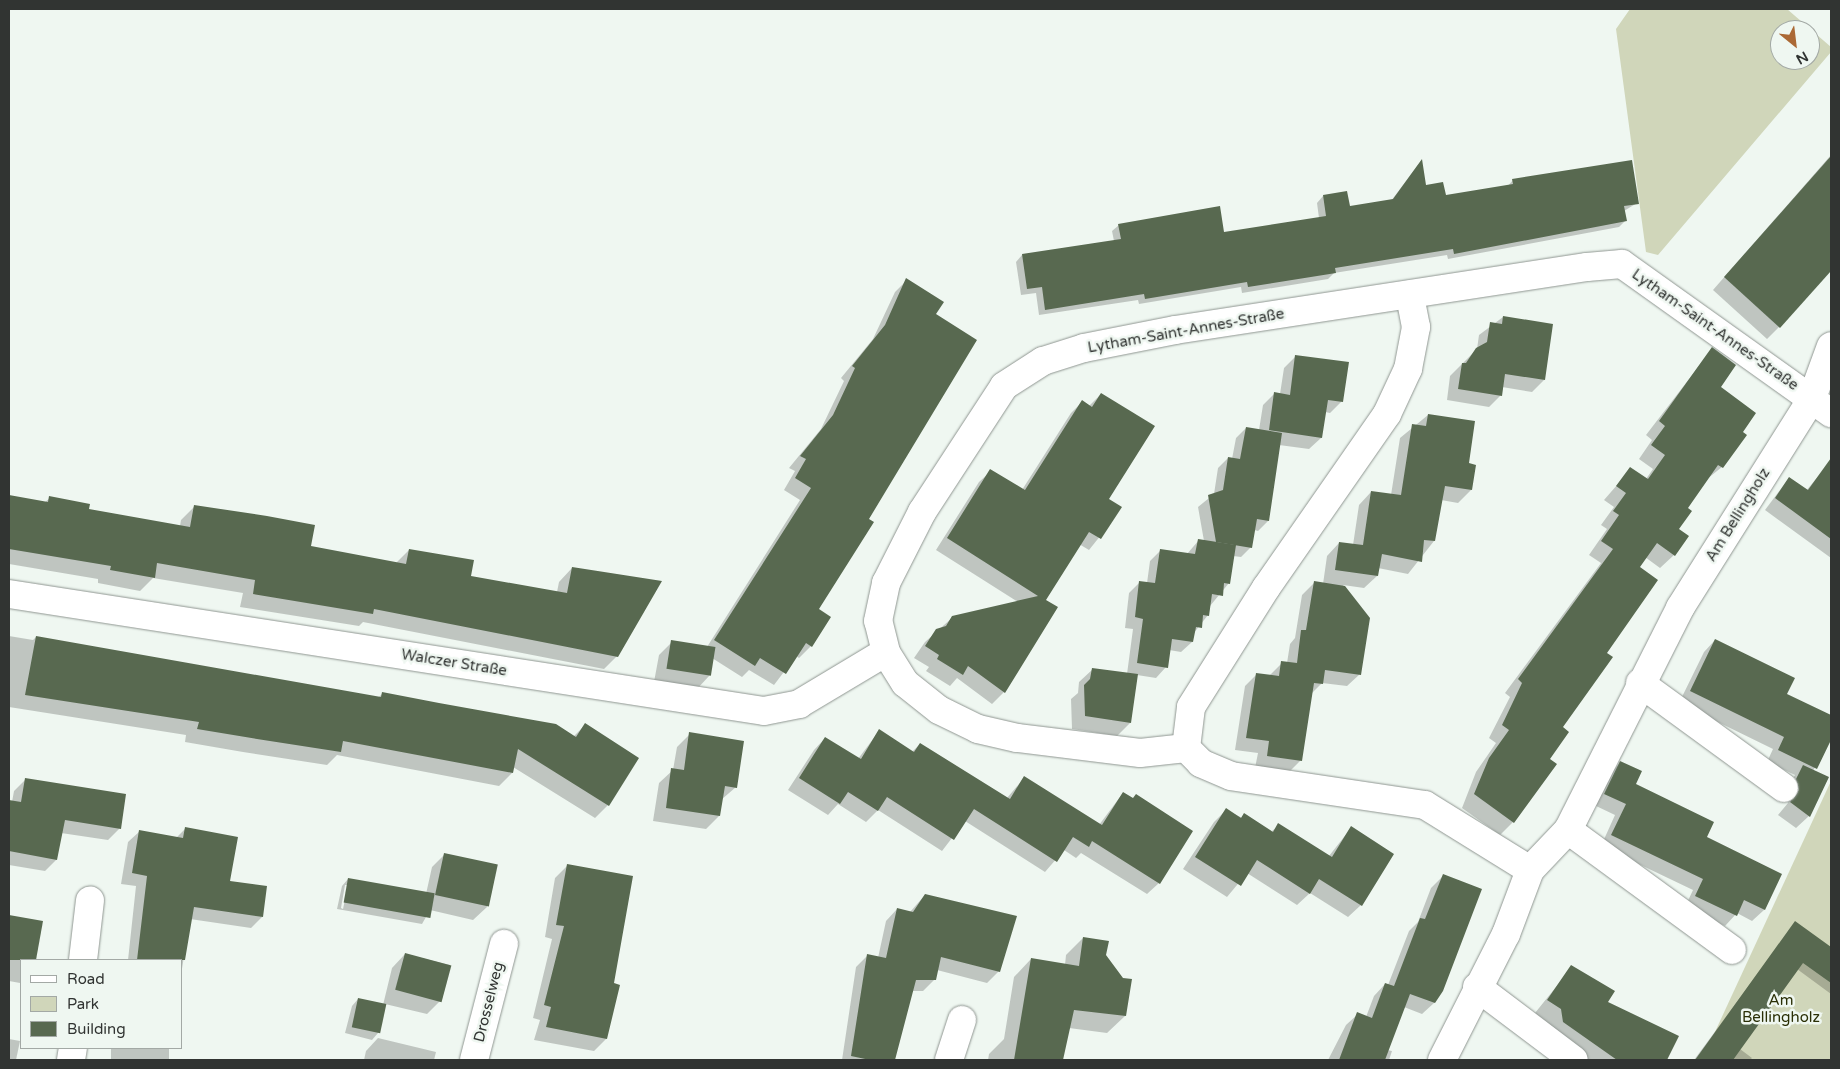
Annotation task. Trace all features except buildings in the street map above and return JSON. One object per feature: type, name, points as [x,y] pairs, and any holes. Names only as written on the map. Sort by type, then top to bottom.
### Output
[{"type":"street","name":"Lytham-Saint-Annes-Straße","points":[[1186,748],[1140,753],[1017,738],[978,729],[939,710],[905,683],[886,652],[878,621],[886,583],[922,512],[1004,386],[1043,361],[1084,348],[1175,330],[1588,267],[1622,264],[1821,405]]},
{"type":"street","points":[[1410,294],[1416,326],[1408,369],[1387,414],[1266,588],[1190,707],[1186,748],[1201,763],[1231,776],[1425,805],[1530,870]]},
{"type":"street","name":"Am Bellingholz","points":[[1442,1060],[1477,987],[1506,934],[1530,870],[1568,830],[1640,683],[1680,608],[1821,405],[1831,346]]},
{"type":"street","name":"Walczer Straße","points":[[9,594],[764,711],[799,704],[886,652]]},
{"type":"street","points":[[1640,683],[1784,788]]},
{"type":"street","points":[[1568,830],[1732,950]]},
{"type":"street","points":[[83,959],[90,900]]},
{"type":"street","name":"Drosselweg","points":[[474,1060],[504,944]]},
{"type":"street","points":[[1477,987],[1574,1060]]},
{"type":"street","points":[[949,1060],[962,1020]]},
{"type":"green space","points":[[1630,9],[1787,9],[1800,20],[1770,20],[1770,70],[1816,70],[1658,255],[1646,252],[1616,29]]},
{"type":"green space","points":[[1820,38],[1831,47],[1831,52],[1820,65]]},
{"type":"green space","name":"Am Bellingholz","points":[[1831,781],[1831,1060],[1702,1060]]}]
